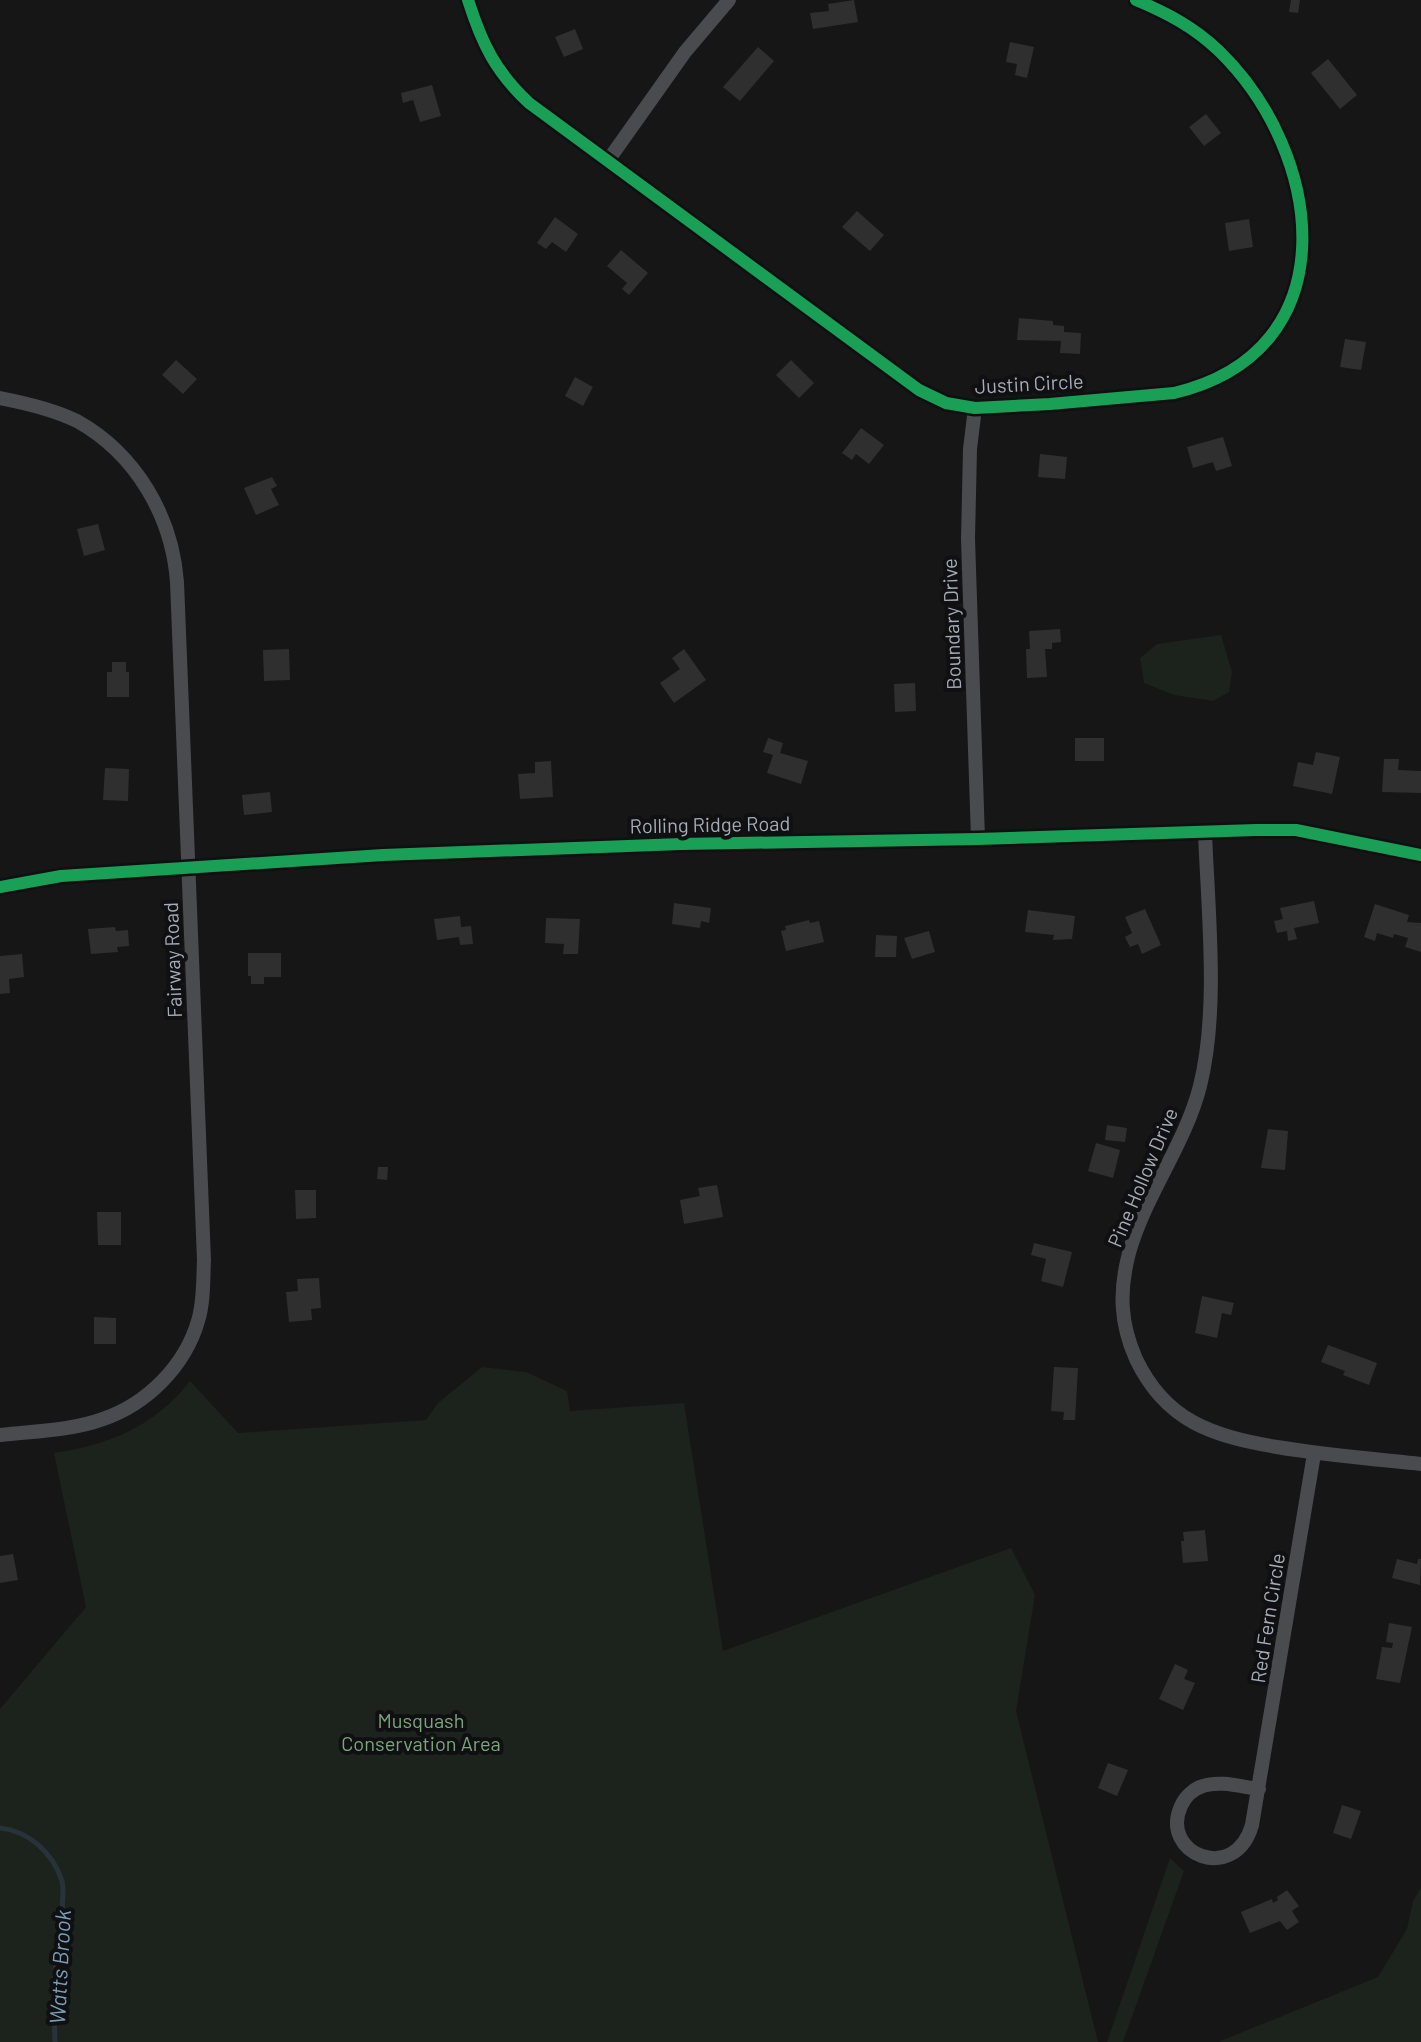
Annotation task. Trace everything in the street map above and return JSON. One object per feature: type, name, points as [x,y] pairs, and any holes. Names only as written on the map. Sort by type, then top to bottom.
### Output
[{"type":"street","name":"Justin Circle","points":[[468,0],[480,38],[500,74],[529,103],[919,390],[946,403],[975,408],[1174,393],[1193,388],[1230,372],[1260,346],[1284,314],[1293,296],[1299,277],[1303,225],[1291,164],[1273,125],[1245,81],[1219,51],[1188,25],[1136,0]]},
{"type":"street","points":[[607,162],[685,52],[729,0]]},
{"type":"street","name":"Fairway Road","points":[[0,398],[38,406],[76,421],[110,445],[137,474],[166,525],[176,562],[204,1260],[198,1321],[170,1373],[156,1388],[123,1410],[85,1424],[0,1435]]},
{"type":"street","name":"Boundary Drive","points":[[975,408],[970,449],[968,539],[978,839]]},
{"type":"street","name":"Rolling Ridge Road","points":[[0,887],[61,876],[383,855],[672,844],[1296,830],[1421,855]]},
{"type":"street","name":"Pine Hollow Drive","points":[[1205,833],[1210,970],[1204,1070],[1193,1108],[1135,1234],[1121,1293],[1127,1335],[1154,1390],[1183,1417],[1201,1427],[1239,1441],[1314,1454],[1421,1464]]},
{"type":"street","name":"Red Fern Circle","points":[[1259,1789],[1215,1784],[1193,1791],[1179,1810],[1177,1821],[1184,1844],[1193,1853],[1218,1859],[1231,1856],[1249,1837],[1259,1789],[1314,1454]]},
{"type":"green space","points":[[1221,635],[1232,672],[1229,692],[1213,701],[1174,695],[1144,683],[1140,658],[1157,644]]},
{"type":"green space","name":"Musquash Conservation Area","points":[[482,1367],[526,1372],[567,1391],[570,1411],[684,1403],[723,1651],[1011,1548],[1035,1595],[1016,1711],[1098,2042],[0,2042],[0,1709],[86,1607],[54,1453],[94,1445],[130,1431],[162,1410],[190,1381],[238,1433],[426,1420],[438,1403]]},
{"type":"green space","points":[[1170,1858],[1184,1871],[1123,2042],[1107,2042]]},
{"type":"green space","points":[[1421,1887],[1421,2042],[1218,2042],[1378,1977],[1407,1929],[1413,1901]]},
{"type":"building","points":[[854,0],[858,22],[813,29],[810,13],[829,11],[828,4]]},
{"type":"building","points":[[1291,0],[1300,0],[1298,13],[1289,12]]},
{"type":"building","points":[[575,29],[583,49],[564,57],[555,37]]},
{"type":"building","points":[[1010,42],[1034,47],[1027,78],[1015,75],[1017,64],[1006,62]]},
{"type":"building","points":[[758,47],[774,61],[740,101],[723,87]]},
{"type":"building","points":[[1328,59],[1357,95],[1340,109],[1311,73]]},
{"type":"building","points":[[432,85],[441,116],[420,122],[413,100],[403,103],[401,93]]},
{"type":"building","points":[[1206,114],[1221,133],[1204,146],[1189,127]]},
{"type":"building","points":[[857,211],[884,235],[870,251],[842,227]]},
{"type":"building","points":[[555,217],[578,234],[566,252],[552,242],[546,249],[537,243]]},
{"type":"building","points":[[1249,219],[1253,247],[1229,251],[1225,223]]},
{"type":"building","points":[[621,250],[648,273],[629,295],[622,289],[627,283],[607,266]]},
{"type":"building","points":[[1019,318],[1053,321],[1053,325],[1064,326],[1064,332],[1081,333],[1080,354],[1060,353],[1061,341],[1017,340]]},
{"type":"building","points":[[1345,339],[1366,342],[1361,370],[1340,367]]},
{"type":"building","points":[[176,360],[197,379],[183,394],[162,375]]},
{"type":"building","points":[[791,360],[814,383],[799,398],[776,375]]},
{"type":"building","points":[[575,377],[593,387],[583,406],[565,396]]},
{"type":"building","points":[[861,428],[884,445],[869,464],[856,454],[852,460],[842,453]]},
{"type":"building","points":[[1223,437],[1232,466],[1216,471],[1213,462],[1193,468],[1187,447]]},
{"type":"building","points":[[1040,454],[1067,457],[1065,479],[1038,477]]},
{"type":"building","points":[[272,477],[277,486],[271,489],[279,505],[256,515],[244,488]]},
{"type":"building","points":[[98,524],[105,550],[84,556],[77,529]]},
{"type":"building","points":[[1060,629],[1061,642],[1052,643],[1052,649],[1045,649],[1047,677],[1027,678],[1029,631]]},
{"type":"building","points":[[289,649],[290,680],[264,681],[263,650]]},
{"type":"building","points":[[684,649],[706,680],[674,703],[660,683],[680,669],[672,658]]},
{"type":"building","points":[[112,662],[126,662],[129,697],[107,697],[107,672],[112,672]]},
{"type":"building","points":[[915,683],[916,711],[895,712],[894,684]]},
{"type":"building","points":[[768,738],[783,743],[780,753],[808,761],[801,784],[767,773],[773,755],[763,752]]},
{"type":"building","points":[[1075,738],[1104,738],[1104,761],[1075,761]]},
{"type":"building","points":[[1316,752],[1340,757],[1332,794],[1293,786],[1298,762],[1313,765]]},
{"type":"building","points":[[1384,759],[1399,759],[1398,770],[1421,771],[1421,793],[1382,792]]},
{"type":"building","points":[[551,761],[553,797],[520,799],[518,774],[535,773],[535,762]]},
{"type":"building","points":[[105,768],[129,769],[128,801],[103,800]]},
{"type":"building","points":[[270,792],[272,812],[244,815],[242,795]]},
{"type":"building","points":[[1314,901],[1319,923],[1294,928],[1297,939],[1288,941],[1287,931],[1277,933],[1274,921],[1283,919],[1280,908]]},
{"type":"building","points":[[674,903],[711,908],[709,923],[701,921],[700,928],[672,924]]},
{"type":"building","points":[[1375,904],[1409,915],[1407,922],[1421,923],[1421,952],[1405,947],[1408,938],[1394,934],[1393,938],[1377,933],[1375,941],[1364,937]]},
{"type":"building","points":[[1145,909],[1161,945],[1142,954],[1138,944],[1130,947],[1125,937],[1132,933],[1125,917]]},
{"type":"building","points":[[1028,910],[1075,916],[1072,939],[1053,940],[1054,935],[1025,932]]},
{"type":"building","points":[[460,916],[461,927],[471,926],[473,944],[460,945],[459,937],[437,940],[434,919]]},
{"type":"building","points":[[546,918],[580,919],[578,954],[563,954],[564,944],[545,943]]},
{"type":"building","points":[[809,920],[810,923],[819,921],[824,942],[786,951],[781,931],[786,930],[785,926]]},
{"type":"building","points":[[115,927],[116,931],[128,930],[129,946],[117,947],[118,952],[91,954],[88,929]]},
{"type":"building","points":[[929,931],[935,952],[912,959],[904,938]]},
{"type":"building","points":[[876,935],[897,936],[896,957],[875,957]]},
{"type":"building","points":[[248,953],[281,953],[281,977],[264,977],[264,984],[251,984]]},
{"type":"building","points":[[22,954],[24,977],[9,979],[10,993],[0,994],[0,956]]},
{"type":"building","points":[[1107,1125],[1127,1128],[1125,1142],[1105,1140]]},
{"type":"building","points":[[1268,1129],[1288,1131],[1285,1170],[1261,1168]]},
{"type":"building","points":[[1096,1143],[1120,1150],[1113,1178],[1088,1171]]},
{"type":"building","points":[[378,1167],[388,1167],[387,1180],[377,1179]]},
{"type":"building","points":[[717,1185],[723,1217],[684,1224],[680,1200],[700,1196],[698,1188]]},
{"type":"building","points":[[295,1190],[316,1190],[316,1218],[296,1219]]},
{"type":"building","points":[[97,1212],[121,1212],[121,1245],[98,1245]]},
{"type":"building","points":[[1034,1243],[1072,1252],[1063,1287],[1041,1281],[1046,1259],[1031,1255]]},
{"type":"building","points":[[319,1278],[321,1308],[311,1309],[312,1320],[289,1322],[286,1292],[298,1291],[297,1279]]},
{"type":"building","points":[[1202,1296],[1234,1303],[1231,1315],[1222,1313],[1217,1338],[1195,1333]]},
{"type":"building","points":[[94,1317],[116,1318],[116,1344],[94,1344]]},
{"type":"building","points":[[1328,1345],[1377,1363],[1369,1385],[1321,1362]]},
{"type":"building","points":[[1054,1367],[1078,1368],[1075,1420],[1063,1420],[1064,1412],[1051,1411]]},
{"type":"building","points":[[1205,1530],[1208,1561],[1183,1563],[1183,1532]]},
{"type":"building","points":[[13,1554],[18,1580],[0,1583],[0,1556]]},
{"type":"building","points":[[1397,1559],[1417,1564],[1421,1559],[1420,1585],[1392,1578]]},
{"type":"building","points":[[1389,1623],[1412,1627],[1400,1683],[1376,1679],[1382,1647],[1392,1648],[1393,1643],[1386,1642]]},
{"type":"building","points":[[1175,1664],[1188,1670],[1184,1679],[1195,1683],[1183,1710],[1159,1699]]},
{"type":"building","points":[[1108,1763],[1128,1770],[1117,1796],[1098,1788]]},
{"type":"building","points":[[1342,1805],[1361,1811],[1351,1839],[1333,1833]]},
{"type":"building","points":[[1287,1890],[1299,1906],[1292,1911],[1299,1922],[1287,1930],[1280,1921],[1250,1933],[1241,1912],[1272,1899],[1273,1903]]},
{"type":"waterway","name":"Watts Brook","points":[[0,1828],[21,1834],[38,1845],[53,1861],[62,1881],[54,1981],[55,2042]]},
{"type":"cycle path","points":[[468,0],[491,56],[507,80],[529,103],[919,390],[946,403],[975,408],[1174,393],[1231,370],[1270,336],[1294,293],[1302,244],[1298,193],[1281,142],[1254,93],[1219,51],[1180,21],[1136,0]]},
{"type":"cycle path","points":[[0,887],[61,876],[383,855],[681,844],[1256,830],[1296,830],[1421,855]]}]
